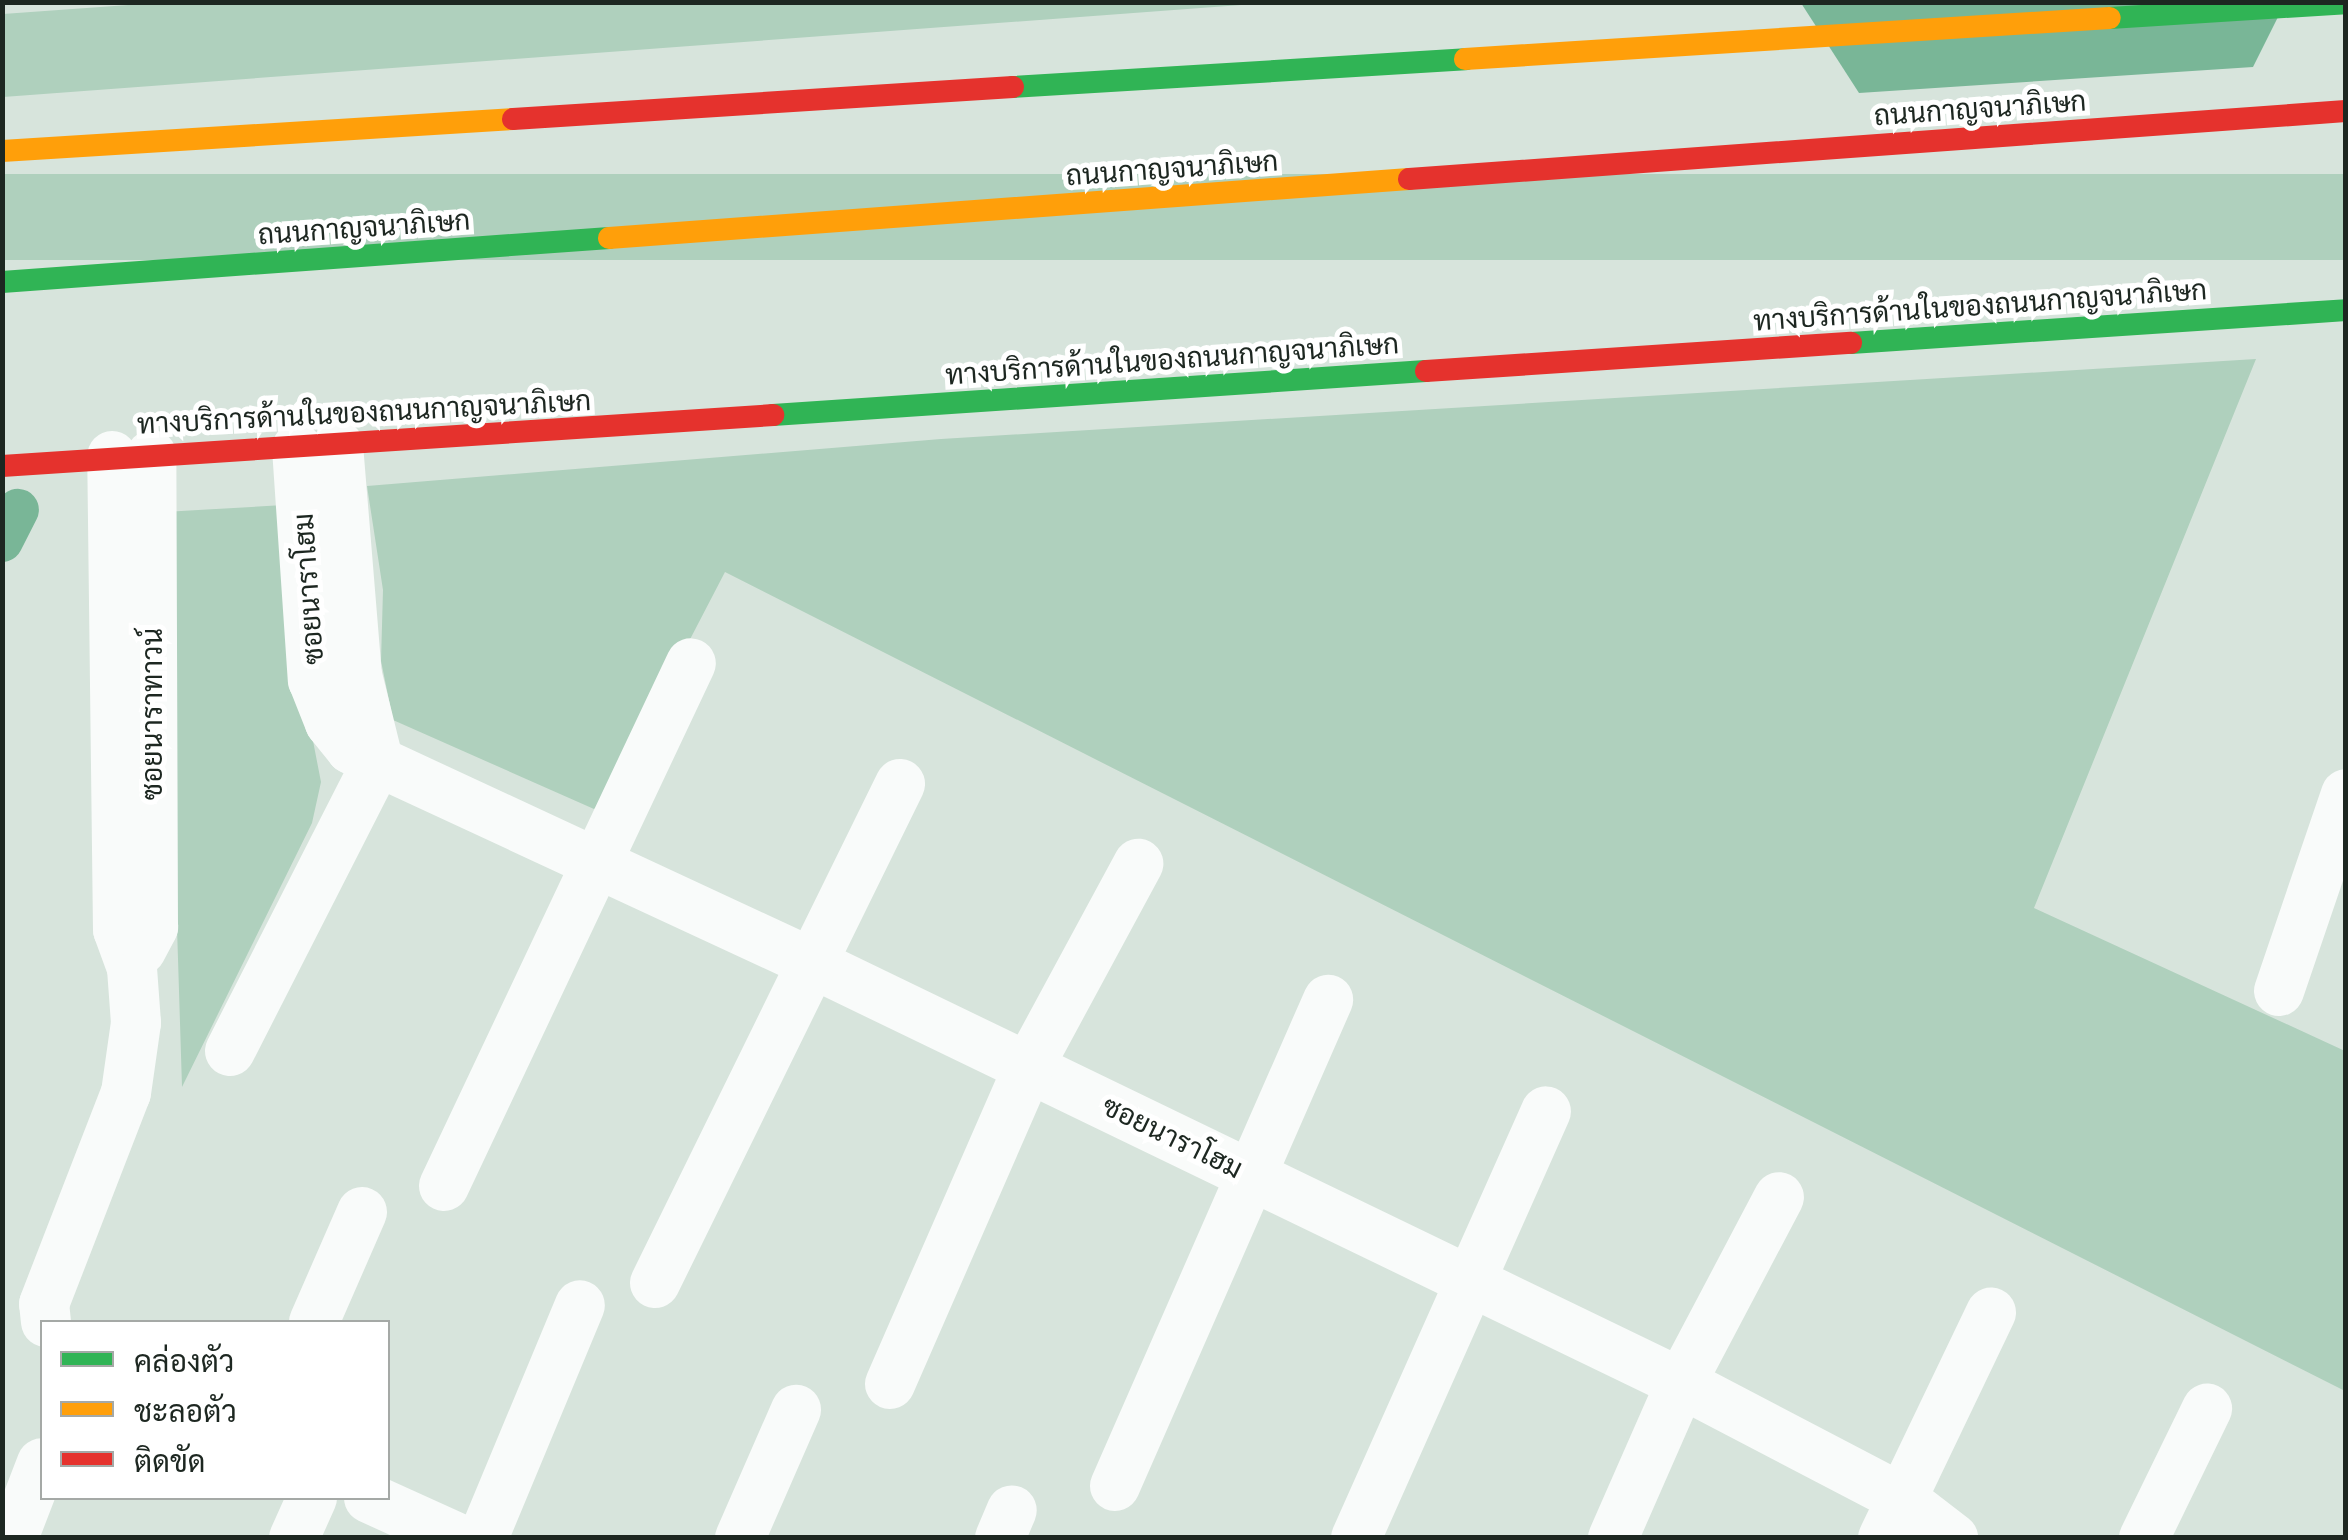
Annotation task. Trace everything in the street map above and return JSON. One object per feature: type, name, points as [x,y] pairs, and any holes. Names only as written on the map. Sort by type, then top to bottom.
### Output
[{"type":"main road","points":[[2,151],[2346,3]]},
{"type":"main road","name":"ถนนกาญจนาภิเษก","points":[[2,282],[2346,110]]},
{"type":"main road","name":"ทางบริการด้านในของถนนกาญจนาภิเษก","points":[[2,466],[2346,310]]},
{"type":"street","name":"ซอยนาราโฮม","points":[[318,446],[357,675],[378,760],[1028,1066],[1681,1382],[1892,1518],[1954,1538]]},
{"type":"street","name":"ซอยนาราทาวน์","points":[[46,1320],[44,1304],[126,1093],[136,1023],[132,968],[152,927],[132,455]]},
{"type":"street","points":[[444,1186],[691,664]]},
{"type":"street","points":[[230,1051],[378,760]]},
{"type":"street","points":[[656,1283],[900,784]]},
{"type":"street","points":[[2279,990],[2338,849],[2346,794]]},
{"type":"street","points":[[890,1384],[1028,1066],[1138,864]]},
{"type":"street","points":[[1115,1486],[1328,1000]]},
{"type":"street","points":[[1356,1538],[1467,1278],[1546,1111]]},
{"type":"street","points":[[1613,1538],[1681,1382],[1779,1197]]},
{"type":"street","points":[[315,1320],[362,1212]]},
{"type":"street","points":[[483,1538],[580,1305]]},
{"type":"street","points":[[1892,1518],[1991,1313]]},
{"type":"street","points":[[2144,1538],[2207,1409]]},
{"type":"street","points":[[740,1538],[796,1410]]},
{"type":"street","points":[[13,1538],[40,1468]]},
{"type":"street","points":[[294,1538],[311,1500]]},
{"type":"street","points":[[373,1500],[457,1538]]},
{"type":"shaded area","points":[[156,3],[1268,3],[3,97],[3,14]]},
{"type":"shaded area","points":[[1801,3],[2285,3],[2253,67],[1859,93]]},
{"type":"shaded area","points":[[2,174],[2345,174],[2345,260],[2,260]]},
{"type":"shaded area","points":[[2256,359],[2034,908],[2345,1051],[2345,1391],[725,572],[606,801],[594,809],[393,720],[381,661],[383,590],[367,486],[941,439]]},
{"type":"shaded area","points":[[284,505],[294,643],[321,782],[312,823],[182,1087],[164,512]]},
{"type":"waterway","points":[[2,541],[18,510]]},
{"type":"traffic: fast","points":[[2110,18],[2346,3]]},
{"type":"traffic: fast","points":[[1013,87],[1465,59]]},
{"type":"traffic: fast","points":[[2,282],[609,238]]},
{"type":"traffic: fast","points":[[1851,343],[2346,310]]},
{"type":"traffic: fast","points":[[773,415],[1426,371]]},
{"type":"traffic: slow","points":[[1465,59],[2110,18]]},
{"type":"traffic: slow","points":[[2,151],[513,119]]},
{"type":"traffic: slow","points":[[609,238],[1409,179]]},
{"type":"traffic: jam","points":[[513,119],[1013,87]]},
{"type":"traffic: jam","points":[[1409,179],[2346,111]]},
{"type":"traffic: jam","points":[[1426,371],[1851,343]]},
{"type":"traffic: jam","points":[[2,466],[773,415]]}]
